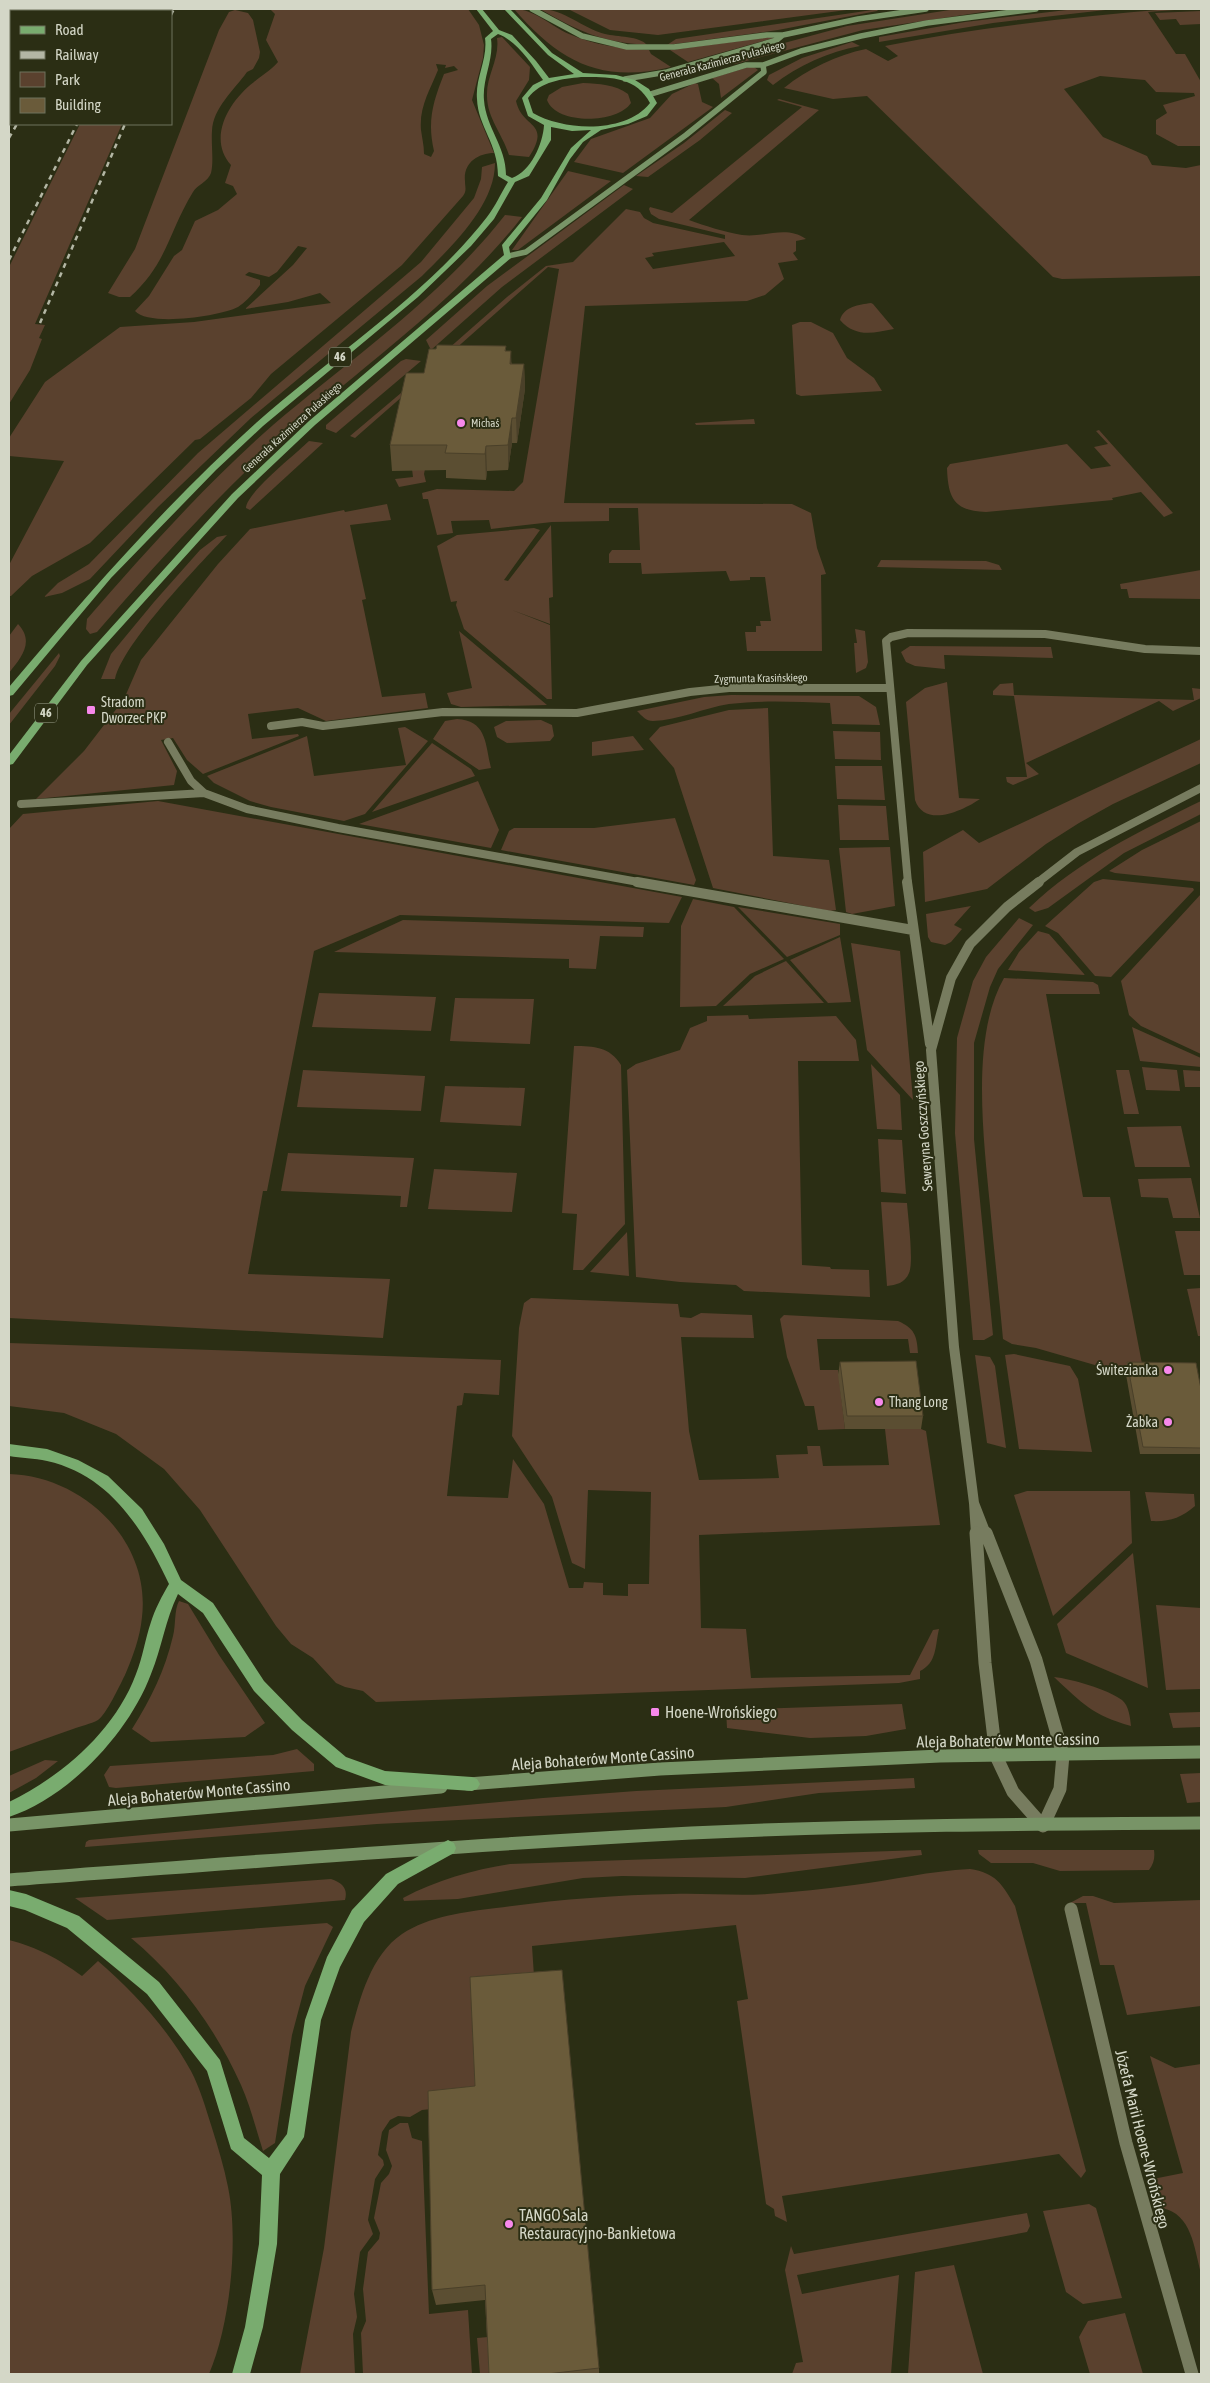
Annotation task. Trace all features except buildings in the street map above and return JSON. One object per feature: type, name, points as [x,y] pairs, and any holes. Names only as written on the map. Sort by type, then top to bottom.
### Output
[{"type":"main road","points":[[479,9],[496,31],[510,36],[534,62],[547,82]]},
{"type":"main road","points":[[507,9],[550,54],[582,75]]},
{"type":"main road","points":[[532,9],[582,36],[624,46],[671,47],[767,34],[783,36]]},
{"type":"main road","name":"Generała Kazimierza Pułaskiego","points":[[625,79],[691,65],[777,40],[783,36],[896,11],[926,9]]},
{"type":"main road","name":"Generała Kazimierza Pułaskiego","points":[[651,94],[746,65],[763,65],[801,51],[883,31],[1036,9]]},
{"type":"main road","points":[[496,31],[488,38],[489,52],[480,99],[485,117],[500,147],[502,176],[512,182]]},
{"type":"main road","points":[[598,128],[589,132],[576,147],[535,210],[505,247],[508,256],[526,252],[686,135],[764,72],[763,65]]},
{"type":"main road","points":[[582,75],[625,79],[641,86],[651,94],[653,103],[649,112],[644,116],[628,123],[598,128],[566,128],[548,123],[529,112],[524,103],[525,98],[532,89],[547,82],[582,75]]},
{"type":"main road","name":"Generała Kazimierza Pułaskiego","points":[[9,693],[108,576],[157,523],[260,424],[432,280],[491,217],[512,182],[525,176],[547,140],[548,123]]},
{"type":"main road","name":"Generała Kazimierza Pułaskiego","points":[[9,762],[84,664],[235,496],[301,433],[508,256]]},
{"type":"main road","points":[[9,1450],[47,1455],[73,1464],[103,1480],[137,1513],[159,1548],[176,1584],[208,1608],[259,1686],[297,1725],[341,1762],[385,1778],[472,1784]]},
{"type":"main road","points":[[9,1810],[29,1801],[61,1781],[114,1727],[141,1681],[157,1624],[176,1584]]},
{"type":"main road","name":"Aleja Bohaterów Monte Cassino","points":[[9,1825],[660,1769],[940,1756],[1201,1752]]},
{"type":"main road","points":[[9,1880],[448,1848],[693,1833],[949,1825],[1042,1826],[1201,1823]]},
{"type":"main road","points":[[241,2374],[254,2327],[268,2244],[271,2171],[295,2137],[313,2020],[334,1963],[358,1916],[392,1879],[448,1848]]},
{"type":"main road","points":[[9,1898],[26,1902],[73,1922],[153,1988],[214,2066],[237,2143],[271,2171]]},
{"type":"street","points":[[931,1050],[913,930],[886,641],[891,637],[908,633],[1045,634],[1145,649],[1201,651]]},
{"type":"street","name":"Zygmunta Krasińskiego","points":[[271,726],[302,722],[323,726],[444,712],[576,713],[690,692],[729,688],[890,688]]},
{"type":"street","points":[[168,742],[191,780],[204,793],[246,809],[329,826],[823,916],[913,930]]},
{"type":"street","name":"Seweryna Goszczyńskiego","points":[[974,1503],[954,1347],[931,1050],[951,978],[970,944],[1007,907],[1077,852],[1201,788]]},
{"type":"street","points":[[21,804],[204,793]]},
{"type":"street","points":[[974,1503],[1036,1660],[1063,1755],[1060,1789],[1042,1826],[1013,1792],[996,1756],[984,1663],[974,1503]]},
{"type":"street","name":"Józefa Marii Hoene-Wrońskiego","points":[[1070,1909],[1112,2091],[1155,2256],[1192,2374]]},
{"type":"green space","points":[[270,9],[468,9],[479,25],[484,45],[483,58],[472,100],[494,153],[477,157],[469,164],[466,169],[463,196],[402,265],[271,374],[251,398],[200,439],[195,440],[90,543],[32,576],[9,596],[9,565],[64,461],[9,456],[9,438],[45,382],[120,327],[194,322],[331,303],[320,293],[288,302],[245,309],[293,265],[307,248],[298,246],[277,272],[269,277],[249,272],[245,275],[260,280],[260,285],[238,307],[217,314],[169,319],[143,316],[135,311],[149,296],[174,256],[182,250],[195,221],[218,210],[237,194],[233,186],[225,183],[231,165],[224,154],[221,132],[229,109],[236,99],[278,62],[266,40],[275,14]],"holes":[[[436,64],[446,65],[445,68],[454,66],[458,70],[444,74],[437,94],[431,121],[434,151],[431,157],[424,154],[421,130],[422,114],[438,70]]]},
{"type":"green space","points":[[514,9],[542,18],[562,31],[588,41],[618,47],[649,50],[651,54],[671,67],[646,72],[623,72],[602,70],[583,64],[565,55],[548,42]]},
{"type":"green space","points":[[540,9],[565,15],[605,34],[634,38],[647,45],[616,41],[590,34]]},
{"type":"green space","points":[[568,9],[854,9],[658,35],[610,30]]},
{"type":"green space","points":[[879,9],[877,11],[778,30],[667,45],[676,39]]},
{"type":"green space","points":[[956,9],[1003,9],[863,30],[735,64],[725,59],[847,26]]},
{"type":"green space","points":[[1075,9],[1114,9],[993,23],[879,42],[879,37],[965,22]]},
{"type":"green space","points":[[1169,9],[1188,9],[1148,12],[1176,54],[1185,54],[1201,82],[1201,146],[1178,146],[1156,134],[1156,120],[1167,113],[1163,105],[1195,96],[1194,93],[1156,92],[1145,80],[1100,76],[1064,89],[1103,137],[1147,156],[1152,165],[1186,168],[1201,165],[1201,276],[1062,279],[1053,277],[867,96],[833,99],[784,88],[802,75],[823,64],[844,55],[866,49],[888,61],[898,56],[885,46],[920,39],[1026,23]]},
{"type":"green space","points":[[235,10],[248,13],[253,20],[260,52],[253,69],[247,72],[216,115],[212,131],[211,173],[193,192],[160,260],[142,285],[130,297],[119,297],[108,293],[135,249],[219,30],[229,12]]},
{"type":"green space","points":[[1201,11],[1201,24],[1180,25],[1176,19],[1160,20],[1155,13]]},
{"type":"green space","points":[[502,37],[530,67],[529,80],[516,101],[519,110],[537,131],[538,137],[529,157],[509,155],[492,119],[488,104],[487,89],[497,53],[497,38]]},
{"type":"green space","points":[[774,38],[688,62],[670,50]]},
{"type":"green space","points":[[852,42],[860,46],[814,60],[793,71],[773,85],[767,80],[769,75],[802,58]]},
{"type":"green space","points":[[754,67],[758,70],[721,98],[719,84],[712,78]]},
{"type":"green space","points":[[583,83],[618,88],[628,94],[631,103],[624,110],[613,115],[587,119],[562,114],[553,108],[547,100],[549,95],[562,87]]},
{"type":"green space","points":[[695,83],[698,84],[702,102],[713,107],[623,173],[574,162],[591,139],[650,118],[672,94]]},
{"type":"green space","points":[[777,100],[819,110],[689,220],[715,229],[742,235],[783,232],[798,235],[806,239],[796,241],[796,251],[793,253],[798,260],[778,263],[784,279],[765,295],[747,301],[585,306],[564,503],[792,504],[811,513],[817,548],[826,574],[821,575],[822,651],[747,651],[745,632],[756,632],[756,626],[761,626],[760,621],[771,621],[765,577],[750,577],[750,580],[730,581],[726,571],[642,574],[641,563],[609,563],[609,554],[612,550],[640,550],[638,508],[609,508],[609,521],[552,522],[491,529],[489,520],[451,521],[453,533],[437,535],[428,499],[423,499],[422,493],[437,489],[514,491],[523,482],[559,269],[548,267],[453,351],[448,349],[507,297],[546,266],[573,262],[626,209],[640,212],[644,218],[653,223],[725,239],[725,235],[659,219],[651,214],[649,209],[650,207],[672,213],[802,107]],"holes":[[[724,242],[735,256],[653,269],[645,258],[654,256],[652,253]]]},
{"type":"green space","points":[[725,110],[732,113],[700,140],[648,177],[636,176],[684,143]]},
{"type":"green space","points":[[80,125],[122,125],[35,324],[45,325],[39,338],[42,339],[30,370],[9,404],[9,267]]},
{"type":"green space","points":[[495,163],[488,195],[480,210],[458,239],[422,276],[251,418],[158,507],[90,579],[62,593],[44,597],[58,583],[89,564],[198,453],[421,262],[474,198],[481,179],[482,167]]},
{"type":"green space","points":[[568,171],[611,181],[518,250],[512,250]]},
{"type":"green space","points":[[624,185],[633,189],[502,287],[431,350],[426,340],[487,286]]},
{"type":"green space","points":[[505,215],[522,217],[469,276],[441,303],[321,404],[239,478],[190,528],[97,632],[90,634],[86,629],[87,619],[200,494],[273,425],[395,326],[424,300],[480,245]]},
{"type":"green space","points":[[871,303],[894,329],[872,333],[859,332],[852,330],[840,320],[848,309]]},
{"type":"green space","points":[[800,322],[811,322],[833,333],[847,358],[874,378],[882,391],[801,396],[796,394],[792,325]]},
{"type":"green space","points":[[406,359],[421,361],[336,433],[326,429],[326,425],[401,361]]},
{"type":"green space","points":[[433,366],[436,367],[355,438],[350,436]]},
{"type":"green space","points":[[754,419],[755,424],[696,425],[695,423]]},
{"type":"green space","points":[[1099,430],[1173,513],[1164,517],[1141,492],[1112,498],[1113,500],[986,512],[960,506],[951,495],[947,468],[950,464],[1067,444],[1091,469],[1111,466],[1094,447],[1108,444],[1096,431]]},
{"type":"green space","points":[[309,441],[323,443],[250,510],[246,508],[248,501],[263,483]]},
{"type":"green space","points":[[412,469],[425,469],[426,482],[399,487],[395,479],[413,477]]},
{"type":"green space","points":[[387,504],[391,520],[350,525],[366,599],[362,600],[382,697],[425,693],[428,708],[326,721],[298,708],[248,714],[252,739],[298,734],[299,736],[203,774],[187,760],[173,738],[161,740],[177,771],[174,785],[36,799],[84,751],[124,699],[141,660],[218,564],[250,529],[344,510],[345,512]]},
{"type":"green space","points":[[551,525],[553,597],[549,598],[550,624],[512,610],[550,625],[552,699],[547,699],[464,629],[456,605],[457,601],[451,602],[437,546],[457,535],[534,528],[540,530],[504,580],[508,581]]},
{"type":"green space","points":[[227,535],[181,584],[147,626],[121,664],[115,679],[101,679],[111,654],[154,602],[200,550],[217,537]]},
{"type":"green space","points":[[881,560],[986,561],[999,565],[1002,570],[877,567]]},
{"type":"green space","points":[[1201,570],[1201,599],[1129,598],[1127,589],[1121,589],[1120,584]]},
{"type":"green space","points":[[18,624],[23,631],[26,643],[22,656],[9,673],[9,636]]},
{"type":"green space","points":[[855,629],[865,631],[868,662],[866,668],[856,673],[854,643],[857,643]]},
{"type":"green space","points":[[459,631],[547,705],[461,707],[451,704],[447,693],[472,688]]},
{"type":"green space","points":[[910,646],[1051,647],[1053,658],[944,655],[945,669],[915,666],[906,662],[901,652]]},
{"type":"green space","points":[[59,653],[60,656],[55,666],[9,725],[9,714]]},
{"type":"green space","points":[[947,682],[959,798],[980,799],[955,812],[936,815],[927,814],[920,809],[915,800],[906,702],[925,688]]},
{"type":"green space","points":[[1013,683],[1014,695],[1194,700],[1192,688],[1201,689],[1201,698],[1173,711],[1159,701],[1026,763],[1039,774],[1013,785],[1007,782],[1006,777],[1027,777],[1014,696],[993,695],[993,691],[1000,684]]},
{"type":"green space","points":[[731,695],[859,696],[876,707],[880,725],[832,724],[830,703],[767,702],[729,704],[653,721],[646,719],[637,711],[704,697]]},
{"type":"green space","points":[[768,708],[773,856],[829,860],[836,910],[830,911],[713,888],[674,768],[649,739],[660,727],[729,710]]},
{"type":"green space","points":[[457,719],[474,724],[479,729],[486,742],[491,768],[479,770],[433,739],[445,721]]},
{"type":"green space","points":[[541,720],[552,725],[554,736],[550,741],[507,743],[497,737],[494,727],[506,721]]},
{"type":"green space","points":[[405,727],[428,741],[365,814],[344,821],[250,801],[214,783],[207,776],[307,736],[314,776],[406,765],[398,728]]},
{"type":"green space","points":[[833,731],[880,732],[881,760],[835,759]]},
{"type":"green space","points":[[633,736],[644,750],[592,756],[592,742]]},
{"type":"green space","points":[[1201,739],[1201,763],[1113,804],[1079,823],[1046,844],[987,889],[925,902],[923,852],[963,830],[979,843]]},
{"type":"green space","points":[[432,743],[471,769],[475,776],[372,812]]},
{"type":"green space","points":[[835,766],[882,766],[885,800],[837,799]]},
{"type":"green space","points":[[478,781],[499,830],[491,848],[359,824]]},
{"type":"green space","points":[[158,801],[682,897],[669,923],[400,915],[314,951],[267,1191],[263,1191],[248,1274],[390,1279],[383,1338],[9,1318],[9,829],[23,814]]},
{"type":"green space","points":[[1201,801],[1201,814],[1124,853],[1048,908],[1035,912],[1029,908],[1068,875],[1089,861],[1133,835]]},
{"type":"green space","points":[[838,805],[886,806],[889,840],[840,840]]},
{"type":"green space","points":[[675,818],[696,880],[694,885],[501,850],[509,831],[514,828],[594,828]]},
{"type":"green space","points":[[1201,821],[1201,882],[1109,871],[1142,850]]},
{"type":"green space","points":[[890,847],[895,906],[852,914],[846,912],[839,848]]},
{"type":"green space","points":[[1103,879],[1193,888],[1194,890],[1111,977],[1095,976],[1058,933],[1045,926],[1094,882]]},
{"type":"green space","points":[[1201,894],[1201,1054],[1141,1026],[1129,1015],[1121,981]]},
{"type":"green space","points":[[693,899],[734,907],[784,959],[750,974],[716,1006],[680,1007],[681,926]]},
{"type":"green space","points":[[971,906],[954,925],[962,929],[951,942],[945,945],[931,942],[928,937],[926,914]]},
{"type":"green space","points":[[738,907],[840,924],[840,935],[787,957]]},
{"type":"green space","points":[[1019,918],[1033,925],[998,969],[990,987],[974,1043],[974,1139],[993,1335],[984,1340],[973,1340],[955,1133],[957,1038],[973,981],[986,957]]},
{"type":"green space","points":[[403,920],[644,927],[643,937],[600,936],[596,969],[569,968],[569,959],[334,952]]},
{"type":"green space","points":[[1038,931],[1049,934],[1085,975],[1008,970],[1019,952]]},
{"type":"green space","points":[[840,937],[851,1002],[828,1003],[790,960]]},
{"type":"green space","points":[[851,943],[900,951],[913,1100],[867,1050]]},
{"type":"green space","points":[[786,961],[824,1003],[723,1006],[755,976]]},
{"type":"green space","points":[[1004,978],[1093,982],[1098,985],[1100,994],[1046,994],[1083,1197],[1110,1197],[1143,1369],[1126,1374],[1036,1348],[1012,1344],[1003,1339],[985,1151],[982,1090],[983,1059],[987,1029],[993,1002]]},
{"type":"green space","points":[[319,993],[436,997],[431,1031],[312,1027]]},
{"type":"green space","points":[[455,998],[534,999],[530,1044],[450,1041]]},
{"type":"green space","points":[[748,1015],[749,1019],[836,1016],[856,1040],[859,1061],[798,1061],[802,1265],[830,1267],[831,1269],[869,1270],[870,1297],[744,1291],[736,1285],[636,1277],[627,1070],[636,1064],[680,1050],[690,1028],[707,1021],[707,1016]]},
{"type":"green space","points":[[1132,1027],[1201,1058],[1201,1067],[1140,1061]]},
{"type":"green space","points":[[574,1046],[588,1046],[607,1051],[621,1065],[625,1224],[583,1270],[573,1270],[577,1214],[562,1213]]},
{"type":"green space","points":[[871,1064],[900,1095],[902,1130],[877,1129]]},
{"type":"green space","points":[[1142,1067],[1177,1070],[1180,1091],[1146,1090]]},
{"type":"green space","points":[[303,1070],[425,1076],[421,1111],[297,1107]]},
{"type":"green space","points":[[1116,1070],[1129,1070],[1139,1114],[1124,1114]]},
{"type":"green space","points":[[1183,1070],[1201,1071],[1201,1087],[1185,1087]]},
{"type":"green space","points":[[445,1086],[525,1088],[521,1126],[440,1122]]},
{"type":"green space","points":[[1181,1126],[1190,1167],[1135,1167],[1127,1127]]},
{"type":"green space","points":[[878,1139],[902,1140],[906,1194],[881,1192]]},
{"type":"green space","points":[[288,1153],[414,1158],[407,1207],[400,1207],[401,1196],[281,1191]]},
{"type":"green space","points":[[434,1169],[517,1173],[512,1212],[428,1209]]},
{"type":"green space","points":[[1191,1178],[1200,1218],[1173,1218],[1168,1198],[1141,1197],[1138,1179]]},
{"type":"green space","points":[[881,1202],[907,1203],[910,1239],[911,1259],[909,1273],[903,1281],[887,1286]]},
{"type":"green space","points":[[1175,1231],[1201,1231],[1201,1275],[1184,1275]]},
{"type":"green space","points":[[627,1232],[629,1276],[590,1272]]},
{"type":"green space","points":[[1201,1288],[1201,1336],[1198,1336],[1187,1289]]},
{"type":"green space","points":[[531,1298],[678,1304],[680,1317],[691,1318],[701,1313],[752,1315],[754,1338],[681,1337],[689,1431],[699,1480],[779,1478],[776,1455],[808,1454],[807,1446],[820,1446],[823,1466],[889,1465],[885,1429],[921,1429],[926,1431],[940,1525],[699,1535],[701,1628],[746,1629],[751,1678],[910,1675],[933,1630],[939,1629],[932,1659],[926,1668],[920,1671],[920,1679],[899,1683],[376,1702],[363,1691],[336,1683],[313,1658],[291,1644],[276,1626],[200,1510],[164,1469],[116,1434],[64,1413],[9,1406],[9,1343],[501,1360],[499,1395],[464,1393],[462,1405],[457,1406],[447,1496],[508,1498],[513,1459],[544,1504],[569,1588],[583,1588],[584,1582],[603,1583],[603,1595],[628,1596],[628,1584],[649,1584],[651,1492],[588,1490],[585,1569],[572,1563],[552,1497],[512,1436],[519,1328],[524,1303]]},
{"type":"green space","points":[[784,1315],[898,1321],[908,1326],[914,1333],[918,1353],[910,1353],[908,1339],[817,1339],[820,1370],[838,1370],[845,1429],[818,1430],[814,1406],[805,1406],[787,1357],[780,1319]]},
{"type":"green space","points":[[1014,1354],[1070,1366],[1078,1379],[1092,1452],[1019,1449],[1005,1355]]},
{"type":"green space","points":[[975,1355],[990,1357],[995,1366],[1006,1448],[987,1443]]},
{"type":"green space","points":[[9,1474],[36,1478],[62,1486],[86,1500],[106,1517],[123,1538],[135,1562],[142,1589],[142,1617],[138,1640],[128,1668],[113,1699],[101,1717],[92,1723],[9,1752]]},
{"type":"green space","points":[[1027,1491],[1130,1491],[1132,1543],[1053,1616],[1014,1495]]},
{"type":"green space","points":[[1145,1492],[1194,1494],[1195,1506],[1185,1514],[1174,1518],[1164,1521],[1151,1521]]},
{"type":"green space","points":[[1133,1553],[1148,1688],[1066,1653],[1057,1624]]},
{"type":"green space","points":[[179,1601],[188,1604],[219,1655],[265,1723],[245,1737],[151,1742],[132,1729],[162,1672],[173,1636],[176,1609]]},
{"type":"green space","points":[[1156,1605],[1201,1608],[1201,1689],[1166,1690]]},
{"type":"green space","points":[[1054,1677],[1089,1685],[1116,1696],[1128,1708],[1131,1726],[1107,1718],[1089,1708]]},
{"type":"green space","points":[[902,1704],[906,1729],[866,1736],[810,1738],[727,1728],[726,1710]]},
{"type":"green space","points":[[1201,1712],[1201,1727],[1173,1728],[1169,1713]]},
{"type":"green space","points":[[297,1749],[314,1764],[314,1771],[116,1788],[109,1787],[104,1775],[110,1766],[273,1755]]},
{"type":"green space","points":[[45,1760],[58,1761],[36,1778],[9,1793],[9,1776]]},
{"type":"green space","points":[[1201,1773],[1201,1802],[1187,1803],[1180,1774]]},
{"type":"green space","points":[[914,1778],[915,1788],[819,1793],[726,1807],[377,1824],[85,1847],[86,1842],[89,1840],[543,1798],[636,1791]]},
{"type":"green space","points":[[921,1850],[922,1855],[745,1878],[622,1876],[583,1878],[458,1899],[404,1901],[403,1898],[455,1876],[510,1864]]},
{"type":"green space","points":[[978,1850],[1154,1850],[1154,1856],[1149,1870],[1060,1871],[1033,1863],[991,1863],[979,1854]]},
{"type":"green space","points":[[970,1869],[986,1873],[997,1881],[1015,1906],[1086,2171],[1081,2178],[1059,2154],[782,2196],[787,2222],[775,2216],[774,2209],[766,2204],[737,2001],[748,1999],[736,1925],[532,1946],[535,1991],[478,2104],[422,2110],[410,2117],[398,2116],[390,2120],[382,2132],[378,2155],[383,2160],[384,2165],[375,2179],[368,2220],[373,2234],[360,2252],[354,2294],[357,2317],[353,2334],[355,2374],[300,2374],[324,2248],[351,2032],[368,1978],[382,1953],[402,1934],[424,1923],[448,1916],[472,1911],[540,1903],[651,1895],[778,1893]]},
{"type":"green space","points":[[331,1879],[339,1882],[344,1887],[346,1893],[345,1900],[107,1920],[75,1898]]},
{"type":"green space","points":[[1083,1896],[1093,1896],[1114,1903],[1201,1900],[1201,2006],[1127,2015],[1114,1965],[1100,1965],[1086,1903],[1070,1903]]},
{"type":"green space","points":[[327,1923],[333,1927],[305,1986],[292,2035],[275,2143],[263,2151],[244,2093],[231,2064],[208,2024],[180,1987],[131,1938]]},
{"type":"green space","points":[[9,1940],[30,1946],[47,1954],[82,1976],[98,1961],[124,1985],[161,2026],[191,2071],[200,2091],[225,2172],[233,2232],[227,2307],[222,2332],[209,2374],[9,2374]]},
{"type":"green space","points":[[1150,2056],[1175,2068],[1201,2064],[1201,2273],[1186,2225],[1172,2211],[1162,2208],[1153,2179],[1183,2173]]},
{"type":"green space","points":[[400,2123],[408,2123],[412,2138],[422,2141],[429,2314],[468,2310],[472,2374],[363,2374],[361,2333],[366,2321],[363,2289],[368,2252],[379,2239],[380,2233],[374,2218],[381,2183],[389,2174],[392,2166],[386,2150],[389,2130]]},
{"type":"green space","points":[[1089,2204],[1096,2208],[1122,2298],[1083,2304],[1066,2292],[1043,2211]]},
{"type":"green space","points":[[1027,2213],[1030,2226],[1027,2232],[797,2275],[802,2294],[899,2275],[891,2374],[792,2374],[796,2363],[803,2362],[785,2270],[791,2246],[794,2254]]},
{"type":"green space","points":[[954,2265],[983,2374],[908,2374],[915,2272]]},
{"type":"green space","points":[[1125,2313],[1143,2374],[1090,2374],[1079,2337],[1088,2321]]},
{"type":"green space","points":[[488,2337],[491,2374],[480,2374],[477,2338]]},
{"type":"railway","points":[[172,13],[174,9]]},
{"type":"railway","points":[[9,138],[16,125]]},
{"type":"railway","points":[[9,260],[76,125]]},
{"type":"railway","points":[[40,323],[125,125]]},
{"type":"place","name":"Michaś","points":[[461,423]]},
{"type":"place","name":"Stradom Dworzec PKP","points":[[91,710]]},
{"type":"place","name":"Świtezianka","points":[[1168,1370]]},
{"type":"place","name":"Thang Long","points":[[879,1402]]},
{"type":"place","name":"Żabka","points":[[1168,1422]]},
{"type":"place","name":"Hoene-Wrońskiego","points":[[655,1712]]},
{"type":"place","name":"TANGO Sala Restauracyjno-Bankietowa","points":[[509,2224]]}]
